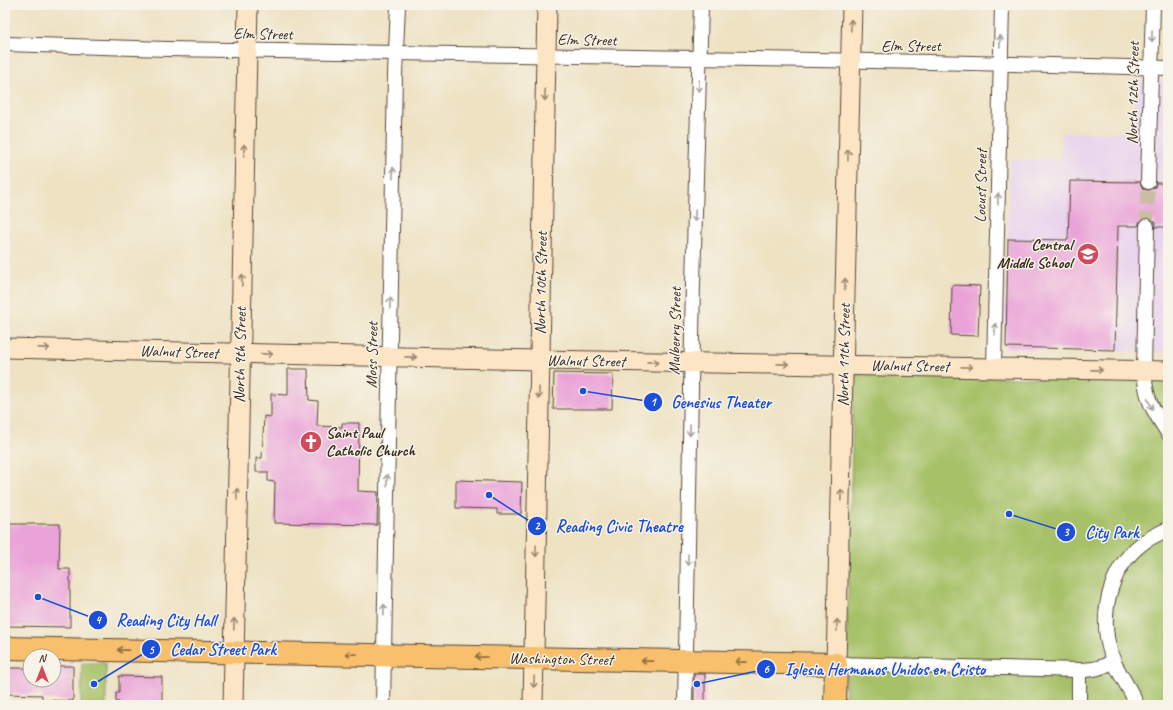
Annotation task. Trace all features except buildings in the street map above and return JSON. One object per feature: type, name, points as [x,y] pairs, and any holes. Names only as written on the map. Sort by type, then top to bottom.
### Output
[{"type":"main road","name":"Washington Street","points":[[5,648],[836,664]]},
{"type":"main road","name":"North 11th Street","points":[[835,705],[836,664]]},
{"type":"street","name":"North 9th Street","points":[[233,705],[248,5]]},
{"type":"street","name":"Moss Street","points":[[382,705],[398,5]]},
{"type":"street","name":"North 10th Street","points":[[533,705],[547,5]]},
{"type":"street","name":"Mulberry Street","points":[[685,705],[701,5]]},
{"type":"street","name":"North 11th Street","points":[[836,664],[852,5]]},
{"type":"street","name":"Locust Street","points":[[994,368],[1002,5]]},
{"type":"street","name":"North 12th Street","points":[[1148,182],[1153,5]]},
{"type":"street","name":"Elm Street","points":[[5,44],[246,51],[1168,68]]},
{"type":"street","points":[[1147,226],[1144,370],[1145,388],[1147,397],[1155,414],[1168,433]]},
{"type":"street","name":"Walnut Street","points":[[5,348],[540,360],[1168,371]]},
{"type":"street","points":[[1137,705],[1114,662],[1107,630],[1106,616],[1108,596],[1113,581],[1126,560],[1144,542],[1168,529]]},
{"type":"street","name":"Washington Street","points":[[836,664],[1093,670],[1114,662]]},
{"type":"street","points":[[1079,670],[1079,705]]},
{"type":"shaded area","name":"Central Middle School","points":[[1135,80],[1168,81],[1168,352],[1004,349],[1010,160],[1061,160],[1061,132],[1133,133]]},
{"type":"green space","points":[[856,375],[1168,381],[1168,705],[845,705],[854,382]]},
{"type":"green space","points":[[82,663],[106,663],[106,705],[81,705]]},
{"type":"tunnel","points":[[1147,226],[1148,182]]},
{"type":"place","name":"Central Middle School","points":[[1088,254]]},
{"type":"place","name":"Genesius Theater","points":[[583,391]]},
{"type":"place","name":"Saint Paul Catholic Church","points":[[311,442]]},
{"type":"place","name":"Reading Civic Theatre","points":[[489,495]]},
{"type":"place","name":"City Park","points":[[1009,514]]},
{"type":"place","name":"Reading City Hall","points":[[38,597]]},
{"type":"place","name":"Cedar Street Park","points":[[94,684]]},
{"type":"place","name":"Iglesia Hermanos Unidos en Cristo","points":[[697,684]]}]
